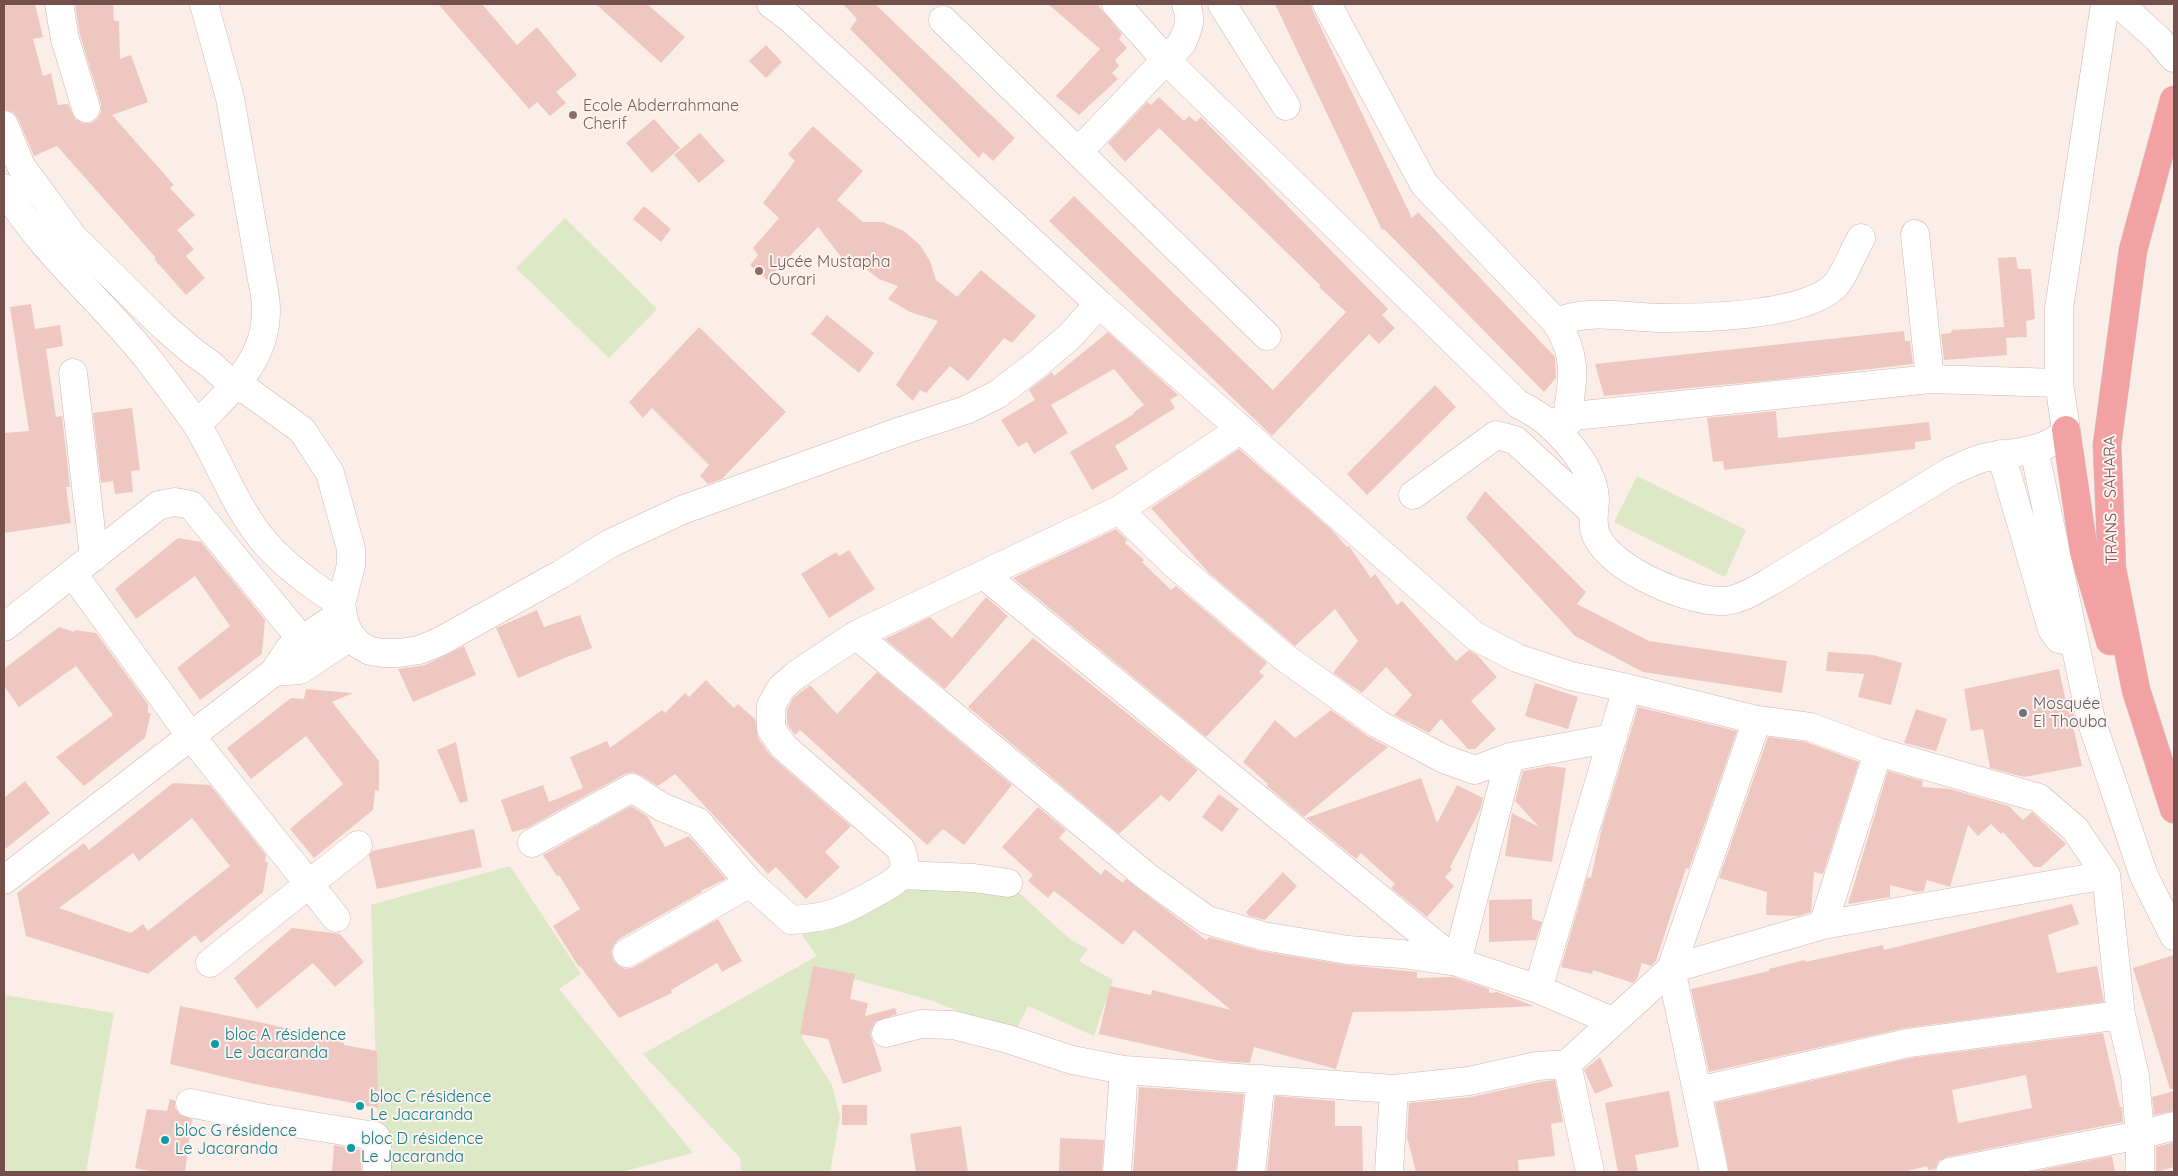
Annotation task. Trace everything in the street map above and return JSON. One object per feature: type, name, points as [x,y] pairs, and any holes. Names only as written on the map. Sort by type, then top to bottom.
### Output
[{"type":"highway","name":"TRANS - SAHARA","points":[[2174,102],[2133,250],[2107,445],[2112,569],[2136,690],[2174,809]]},
{"type":"highway","points":[[2066,430],[2084,552],[2110,640],[2136,690]]},
{"type":"street","points":[[59,4],[66,39],[86,108]]},
{"type":"street","points":[[196,425],[234,386],[251,365],[263,338],[266,310],[230,98],[204,4]]},
{"type":"street","points":[[1116,4],[1165,59],[1518,404],[1556,422],[1591,476],[1595,499],[1592,511],[1597,537],[1608,554],[1647,579],[1696,598],[1725,601],[1747,594],[1773,580],[1951,471],[1980,459],[2034,449],[2050,444],[2060,438],[2066,430],[2059,383],[2060,298],[2105,4]]},
{"type":"street","points":[[1079,151],[1182,43],[1189,29],[1190,16],[1186,4]]},
{"type":"street","points":[[1222,4],[1286,106]]},
{"type":"street","points":[[1326,4],[1424,184],[1556,322],[1567,339],[1573,373],[1556,422]]},
{"type":"street","points":[[2119,4],[2157,38],[2174,58]]},
{"type":"street","points":[[788,8],[1100,304],[1475,636],[1517,658],[1571,676],[1757,720],[1810,727],[1878,752],[2039,798],[2075,829],[2106,876],[2120,1015],[2135,1076],[2140,1135],[2140,1172]]},
{"type":"street","points":[[943,20],[1267,336]]},
{"type":"street","points":[[4,125],[21,166],[73,237],[162,325],[234,386],[248,391],[302,430],[330,473],[351,549],[351,565],[344,618],[300,670],[274,672]]},
{"type":"street","points":[[4,188],[18,212],[57,259],[150,362],[196,425],[247,518],[266,544],[344,618],[358,644],[370,651],[399,653],[419,650],[439,642],[561,574],[611,543],[682,510],[901,431],[966,410],[998,394],[1036,365],[1069,337],[1100,304]]},
{"type":"street","points":[[1914,234],[1930,380]]},
{"type":"street","points":[[1556,322],[1572,315],[1631,315],[1662,318],[1748,314],[1811,302],[1838,284],[1861,238]]},
{"type":"street","points":[[73,373],[94,557]]},
{"type":"street","points":[[1556,422],[1574,416],[1930,380],[2059,383]]},
{"type":"street","points":[[532,843],[632,788],[662,807],[698,822],[750,883],[791,920],[814,919],[842,912],[885,888],[901,875],[905,861],[901,849],[784,747],[771,729],[771,706],[781,688],[796,675],[856,635],[1119,510],[1241,429]]},
{"type":"street","points":[[1413,495],[1496,435],[1515,440],[1592,511]]},
{"type":"street","points":[[2034,449],[2091,720],[2144,876],[2174,936]]},
{"type":"street","points":[[2001,454],[2052,630],[2059,639],[2075,643]]},
{"type":"street","points":[[4,627],[159,505],[175,502],[191,506],[302,640]]},
{"type":"street","points":[[1119,510],[1172,562],[1284,657],[1378,724],[1444,759],[1475,770],[1510,757],[1614,738]]},
{"type":"street","points":[[72,574],[190,735],[336,918]]},
{"type":"street","points":[[984,575],[1456,962]]},
{"type":"street","points":[[4,880],[274,672],[290,648],[344,618]]},
{"type":"street","points":[[856,635],[1146,876],[1207,920],[1263,936],[1329,947],[1402,954],[1456,962],[1538,988],[1612,1021]]},
{"type":"street","points":[[1538,988],[1628,688]]},
{"type":"street","points":[[1714,1172],[1698,1091],[1670,969],[1757,720]]},
{"type":"street","points":[[1823,925],[1878,752]]},
{"type":"street","points":[[1456,962],[1510,757]]},
{"type":"street","points":[[210,963],[358,845]]},
{"type":"street","points":[[901,875],[974,878],[1008,883]]},
{"type":"street","points":[[886,1033],[921,1024],[953,1025],[1008,1039],[1072,1060],[1124,1070],[1394,1089],[1469,1082],[1538,1066],[1567,1064],[1670,969],[1823,925],[2106,876]]},
{"type":"street","points":[[627,953],[750,883]]},
{"type":"street","points":[[1698,1091],[1908,1043],[2120,1015]]},
{"type":"street","points":[[1567,1064],[1590,1172]]},
{"type":"street","points":[[1117,1172],[1124,1070]]},
{"type":"street","points":[[1251,1172],[1261,1079]]},
{"type":"street","points":[[1389,1172],[1394,1089]]},
{"type":"street","points":[[190,1102],[262,1118],[371,1134],[377,1139],[377,1172]]},
{"type":"street","points":[[1950,1172],[1979,1169],[2174,1126]]},
{"type":"green space","points":[[565,218],[657,309],[609,358],[516,268]]},
{"type":"green space","points":[[1637,476],[1746,530],[1725,577],[1614,522]]},
{"type":"green space","points":[[510,866],[581,974],[559,989],[693,1153],[621,1172],[379,1172],[371,905]]},
{"type":"green space","points":[[1008,883],[1071,940],[1088,949],[1079,961],[1113,980],[1094,1036],[1028,1006],[1014,1034],[933,1001],[818,969],[802,1038],[832,1085],[840,1117],[830,1172],[741,1172],[740,1158],[643,1054],[817,956],[802,935],[885,888]]},
{"type":"green space","points":[[4,995],[114,1013],[86,1172],[4,1172]]},
{"type":"building","points":[[35,4],[43,37],[33,39],[43,76],[51,73],[58,105],[68,104],[75,119],[83,123],[91,123],[97,119],[101,112],[101,104],[80,35],[75,4],[113,4],[114,21],[119,21],[120,59],[131,55],[148,102],[112,115],[174,185],[170,188],[195,215],[177,230],[194,249],[186,256],[205,278],[186,295],[154,259],[156,258],[57,146],[34,156],[18,119],[13,112],[4,110],[4,6]]},
{"type":"building","points":[[438,4],[482,4],[517,45],[537,27],[577,75],[556,92],[566,103],[550,116],[537,102],[529,109]]},
{"type":"building","points":[[596,4],[647,4],[685,37],[661,63]]},
{"type":"building","points":[[843,4],[875,4],[1015,138],[993,161],[983,152],[979,158],[850,29],[857,19]]},
{"type":"building","points":[[1048,4],[1097,4],[1122,34],[1119,39],[1127,48],[1115,60],[1119,66],[1112,73],[1118,79],[1079,115],[1056,96],[1100,49]]},
{"type":"building","points":[[1275,4],[1311,4],[1412,218],[1418,212],[1555,357],[1556,378],[1544,392],[1384,229],[1382,230]]},
{"type":"building","points":[[766,45],[782,62],[766,78],[749,61]]},
{"type":"building","points":[[1159,97],[1184,121],[1189,116],[1196,122],[1201,117],[1388,309],[1382,315],[1395,328],[1379,344],[1369,334],[1272,436],[1049,221],[1074,196],[1273,390],[1346,312],[1159,128],[1125,162],[1108,143],[1147,102],[1151,105]]},
{"type":"building","points":[[654,119],[680,148],[652,173],[626,143]]},
{"type":"building","points":[[813,126],[863,171],[837,200],[863,222],[883,222],[904,231],[920,245],[930,261],[936,280],[957,297],[981,270],[1036,316],[1012,343],[1004,338],[968,381],[950,366],[926,393],[920,390],[913,401],[896,385],[938,321],[910,312],[888,299],[898,286],[879,279],[858,263],[851,270],[818,227],[767,280],[750,265],[758,255],[753,248],[779,218],[763,203],[795,161],[788,154]]},
{"type":"building","points":[[700,133],[725,161],[699,183],[674,155]]},
{"type":"building","points":[[644,206],[671,229],[661,242],[633,219]]},
{"type":"building","points":[[2016,257],[2018,269],[2031,269],[2035,319],[2026,321],[2027,337],[2006,338],[2007,355],[1944,360],[1941,334],[1951,333],[1952,330],[2004,327],[1998,258]]},
{"type":"building","points":[[31,304],[35,329],[60,325],[63,346],[46,349],[56,417],[62,416],[70,487],[66,487],[71,523],[4,533],[4,433],[29,431],[10,307]]},
{"type":"building","points":[[827,315],[874,353],[859,373],[811,334]]},
{"type":"building","points":[[699,327],[786,412],[722,479],[708,484],[700,476],[709,465],[652,408],[643,418],[629,402]]},
{"type":"building","points":[[1904,331],[1905,341],[1910,341],[1913,364],[1774,380],[1604,396],[1595,364]]},
{"type":"building","points":[[1108,332],[1178,395],[1170,400],[1175,408],[1115,446],[1128,469],[1092,490],[1070,452],[1134,414],[1144,405],[1114,369],[1051,405],[1068,433],[1034,454],[1027,442],[1018,447],[1001,420],[1035,400],[1029,390],[1052,372],[1054,376]]},
{"type":"building","points":[[1435,385],[1456,407],[1367,495],[1347,474]]},
{"type":"building","points":[[132,408],[140,470],[131,471],[133,492],[115,494],[113,481],[101,483],[93,413]]},
{"type":"building","points":[[1776,411],[1778,438],[1929,422],[1931,440],[1915,442],[1915,449],[1724,470],[1723,461],[1713,462],[1707,418]]},
{"type":"building","points":[[1239,449],[1332,530],[1347,547],[1349,546],[1371,578],[1375,574],[1397,605],[1402,601],[1456,661],[1469,650],[1477,655],[1497,677],[1471,701],[1496,729],[1475,749],[1468,749],[1441,719],[1429,733],[1394,715],[1412,695],[1386,667],[1362,693],[1333,673],[1358,641],[1335,609],[1295,646],[1209,573],[1151,508]]},
{"type":"building","points":[[1485,491],[1586,592],[1577,604],[1649,641],[1787,661],[1782,693],[1643,672],[1575,636],[1466,518]]},
{"type":"building","points":[[1116,529],[1127,540],[1125,543],[1144,560],[1142,562],[1171,590],[1176,586],[1267,663],[1259,672],[1264,676],[1206,737],[1013,578]]},
{"type":"building","points":[[178,538],[201,542],[265,620],[262,654],[200,700],[177,668],[230,626],[195,576],[136,619],[115,589]]},
{"type":"building","points":[[849,550],[875,589],[829,618],[801,574],[836,552],[839,556]]},
{"type":"building","points":[[986,597],[1008,616],[945,689],[885,639],[930,617],[952,638]]},
{"type":"building","points":[[537,610],[544,627],[580,615],[592,648],[518,678],[496,628]]},
{"type":"building","points":[[59,627],[74,632],[75,630],[96,633],[148,704],[148,713],[151,713],[145,738],[84,786],[56,757],[113,715],[76,666],[19,707],[4,686],[4,669]]},
{"type":"building","points":[[1033,638],[1198,770],[1169,802],[1161,795],[1119,834],[968,707]]},
{"type":"building","points":[[464,646],[476,675],[413,702],[398,669],[425,665]]},
{"type":"building","points":[[1828,652],[1873,655],[1902,663],[1891,705],[1858,697],[1864,674],[1826,671]]},
{"type":"building","name":"Mosquée El Thouba","points":[[2059,669],[2066,702],[2071,701],[2076,726],[2073,726],[2082,766],[2024,777],[1990,768],[1983,729],[1971,731],[1964,689]]},
{"type":"building","points":[[877,672],[1012,785],[964,845],[943,829],[927,845],[800,730],[795,735],[787,724],[787,710],[793,698],[810,685],[837,714]]},
{"type":"building","points":[[706,680],[734,708],[738,704],[755,719],[758,738],[771,756],[851,826],[825,852],[840,867],[806,899],[776,867],[768,874],[675,774],[658,786],[633,772],[625,774],[527,828],[512,832],[501,800],[543,785],[549,802],[583,788],[570,757],[607,741],[610,748],[662,710],[665,713],[685,693],[689,697]]},
{"type":"building","points":[[1535,683],[1578,697],[1568,729],[1525,716]]},
{"type":"building","points":[[306,689],[353,693],[332,702],[379,761],[379,791],[375,790],[373,810],[314,858],[290,829],[343,784],[306,736],[251,779],[227,748],[291,698],[304,699]]},
{"type":"building","points":[[1638,707],[1737,731],[1689,869],[1686,868],[1656,961],[1651,966],[1642,963],[1637,979],[1633,983],[1593,970],[1592,974],[1561,967],[1587,877],[1591,878],[1602,827]]},
{"type":"building","points":[[1916,709],[1947,719],[1936,751],[1904,743]]},
{"type":"building","points":[[1331,710],[1369,737],[1388,747],[1304,817],[1267,786],[1268,784],[1243,762],[1275,720],[1295,738]]},
{"type":"building","points":[[1768,737],[1806,742],[1859,762],[1823,874],[1814,872],[1811,912],[1799,916],[1766,915],[1767,892],[1719,878]]},
{"type":"building","points":[[456,742],[468,801],[460,803],[437,750]]},
{"type":"building","points":[[1549,766],[1566,768],[1552,862],[1505,856],[1512,813],[1539,827],[1515,801],[1523,771]]},
{"type":"building","points":[[1888,771],[1923,781],[1922,787],[1950,789],[2009,806],[2023,820],[2032,812],[2066,844],[2041,867],[2034,867],[2003,832],[2001,834],[1991,824],[1978,836],[1968,825],[1950,887],[1927,880],[1924,891],[1917,892],[1890,885],[1890,897],[1848,904]]},
{"type":"building","points":[[1421,778],[1437,823],[1457,785],[1483,798],[1480,810],[1450,867],[1452,869],[1445,877],[1454,886],[1427,917],[1391,888],[1395,884],[1361,853],[1356,859],[1306,818]]},
{"type":"building","points":[[25,781],[50,813],[4,850],[4,798]]},
{"type":"building","points":[[173,783],[210,785],[266,855],[265,862],[268,862],[263,892],[201,943],[195,935],[148,974],[26,936],[17,893],[84,843],[89,850]],"holes":[[[192,818],[230,866],[148,931],[143,924],[131,933],[59,908],[133,853],[139,861]]]},
{"type":"building","points":[[1219,794],[1239,809],[1222,832],[1202,817]]},
{"type":"building","points":[[631,806],[647,816],[665,847],[689,836],[726,879],[701,891],[619,939],[611,952],[614,961],[626,969],[634,967],[718,919],[742,961],[722,972],[717,963],[671,990],[672,993],[619,1018],[579,967],[553,926],[580,909],[559,875],[557,876],[543,855]]},
{"type":"building","points":[[1038,807],[1066,830],[1059,838],[1101,875],[1105,869],[1123,883],[1126,879],[1206,940],[1209,937],[1260,951],[1346,965],[1417,972],[1417,978],[1453,977],[1489,989],[1489,993],[1497,992],[1534,1006],[1431,1011],[1353,1012],[1336,1069],[1254,1047],[1250,1063],[1220,1061],[1099,1034],[1110,986],[1151,995],[1152,990],[1231,1010],[1134,930],[1123,945],[1054,891],[1048,898],[1028,881],[1033,875],[1002,847]]},
{"type":"building","points":[[474,829],[482,867],[377,889],[369,855],[372,851]]},
{"type":"building","points":[[1283,872],[1297,886],[1265,920],[1249,916],[1246,912]]},
{"type":"building","points":[[1532,899],[1532,919],[1542,922],[1536,940],[1489,942],[1489,900]]},
{"type":"building","points":[[2072,904],[2079,924],[2048,935],[2057,973],[2097,966],[2104,1002],[1905,1028],[1709,1072],[1691,989],[1769,971],[1769,969],[1805,960],[1805,962],[1883,945],[1884,950]]},
{"type":"building","points":[[292,928],[340,934],[364,962],[335,987],[313,963],[257,1009],[234,978]]},
{"type":"building","points":[[2174,955],[2174,1089],[2170,1089],[2133,968]]},
{"type":"building","points":[[813,966],[855,974],[850,999],[868,1003],[865,1016],[895,1008],[897,1014],[875,1022],[870,1033],[882,1071],[843,1084],[828,1039],[800,1034]]},
{"type":"building","points":[[180,1006],[268,1024],[344,1043],[344,1045],[377,1051],[378,1108],[250,1083],[170,1064]]},
{"type":"building","points":[[2103,1033],[2120,1107],[2122,1107],[2123,1122],[1947,1157],[1939,1161],[1935,1169],[1928,1170],[1927,1166],[1904,1172],[1729,1172],[1715,1103],[1911,1058]],"holes":[[[2026,1075],[2032,1108],[1958,1123],[1952,1090]]]},
{"type":"building","points":[[1600,1057],[1613,1086],[1595,1094],[1584,1070]]},
{"type":"building","points":[[1555,1080],[1563,1122],[1551,1124],[1555,1156],[1518,1160],[1519,1172],[1416,1172],[1407,1137],[1409,1103],[1471,1097]]},
{"type":"building","points":[[1139,1087],[1244,1094],[1236,1172],[1133,1172]]},
{"type":"building","points":[[1669,1091],[1679,1147],[1635,1155],[1638,1172],[1618,1172],[1605,1103]]},
{"type":"building","points":[[2174,1091],[2174,1111],[2154,1115],[2152,1097]]},
{"type":"building","points":[[1275,1096],[1335,1101],[1335,1126],[1362,1126],[1363,1172],[1267,1172]]},
{"type":"building","name":"bloc G résidence Le Jacaranda","points":[[170,1099],[175,1101],[175,1107],[179,1114],[192,1119],[185,1172],[154,1172],[135,1168],[147,1109],[167,1111]]},
{"type":"building","points":[[842,1105],[867,1105],[867,1125],[842,1125]]},
{"type":"building","points":[[961,1126],[968,1172],[916,1172],[910,1134]]},
{"type":"building","points":[[1060,1138],[1104,1140],[1102,1172],[1059,1172]]},
{"type":"building","points":[[2174,1142],[2174,1167],[2156,1172],[2156,1147]]},
{"type":"building","points":[[334,1145],[361,1150],[361,1172],[332,1172]]},
{"type":"building","points":[[2112,1156],[2115,1172],[2030,1172]]},
{"type":"place","name":"Ecole Abderrahmane Cherif","points":[[573,115]]},
{"type":"place","name":"Lycée Mustapha Ourari","points":[[759,271]]},
{"type":"place","name":"Mosquée El Thouba","points":[[2023,713]]},
{"type":"place","name":"bloc A résidence Le Jacaranda","points":[[215,1044]]},
{"type":"place","name":"bloc C résidence Le Jacaranda","points":[[360,1106]]},
{"type":"place","name":"bloc G résidence Le Jacaranda","points":[[165,1140]]},
{"type":"place","name":"bloc D résidence Le Jacaranda","points":[[351,1148]]}]
